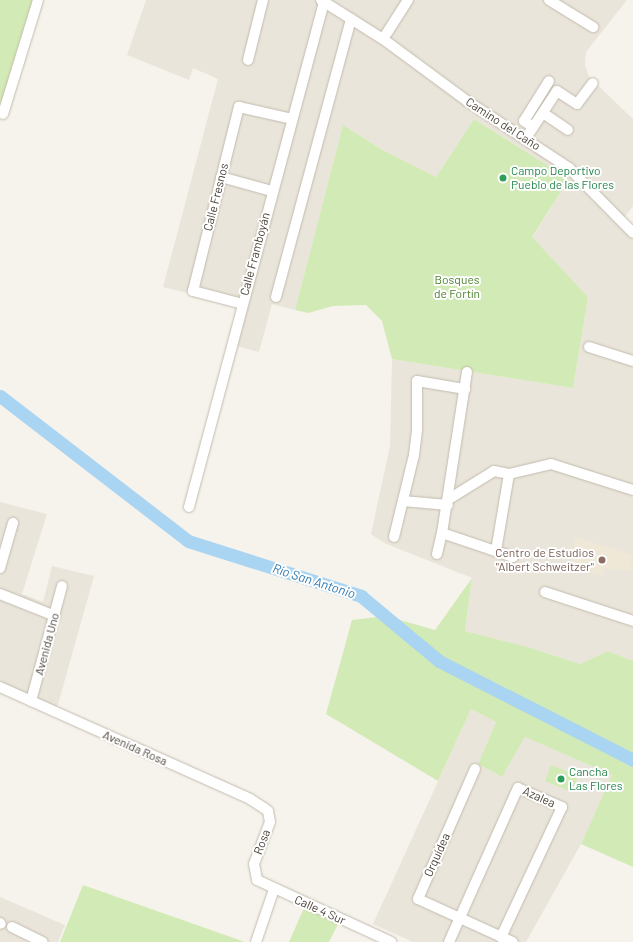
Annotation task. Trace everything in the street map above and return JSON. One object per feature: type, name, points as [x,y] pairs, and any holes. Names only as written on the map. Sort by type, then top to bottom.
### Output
[{"type":"street","points":[[3,114],[38,0]]},
{"type":"street","points":[[248,60],[263,0]]},
{"type":"street","points":[[383,39],[408,0]]},
{"type":"street","points":[[550,0],[593,27]]},
{"type":"street","name":"Camino del Caño","points":[[322,1],[383,39],[467,101],[526,138],[569,168],[633,234]]},
{"type":"street","name":"Calle Framboyán","points":[[189,507],[322,1]]},
{"type":"street","points":[[276,297],[351,19]]},
{"type":"street","points":[[533,127],[524,121],[549,82]]},
{"type":"street","points":[[526,138],[557,92],[577,104],[593,82]]},
{"type":"street","name":"Calle Fresnos","points":[[243,304],[193,291],[239,107],[292,119]]},
{"type":"street","points":[[543,113],[568,130]]},
{"type":"street","points":[[221,177],[272,191]]},
{"type":"street","points":[[589,347],[633,361]]},
{"type":"street","points":[[437,554],[448,502],[467,372]]},
{"type":"street","points":[[394,537],[414,455],[417,429],[417,381],[465,389]]},
{"type":"street","points":[[403,501],[448,502],[494,471],[509,474],[551,464],[633,490]]},
{"type":"street","points":[[496,551],[509,474]]},
{"type":"street","points":[[0,568],[13,523]]},
{"type":"street","points":[[442,533],[513,557]]},
{"type":"street","name":"Avenida Uno","points":[[31,701],[62,586]]},
{"type":"street","points":[[545,592],[633,621]]},
{"type":"street","points":[[0,594],[55,616]]},
{"type":"street","name":"Avenida Rosa","points":[[0,687],[250,799],[268,812]]},
{"type":"street","name":"Orquídea","points":[[459,920],[418,899],[475,769]]},
{"type":"street","name":"Azalea","points":[[449,942],[518,788],[562,807],[501,937]]},
{"type":"street","name":"Rosa","points":[[254,873],[254,864],[270,822],[268,812]]},
{"type":"street","name":"Calle 4 Sur","points":[[254,873],[257,880],[274,890],[391,942]]},
{"type":"street","points":[[256,942],[274,890]]},
{"type":"street","points":[[459,920],[513,942]]},
{"type":"street","points":[[12,927],[26,938],[43,942]]},
{"type":"shaded area","points":[[146,0],[627,0],[586,52],[585,65],[589,77],[633,119],[633,206],[624,218],[633,226],[633,661],[608,651],[580,664],[528,647],[465,631],[472,578],[384,543],[371,534],[390,446],[392,359],[573,388],[588,297],[532,238],[569,179],[474,119],[436,177],[381,149],[343,125],[295,310],[272,304],[259,352],[237,346],[245,307],[163,287],[218,79],[193,68],[189,80],[127,55]]},
{"type":"shaded area","points":[[0,502],[47,514],[22,594],[43,602],[52,566],[94,576],[57,708],[0,682]]},
{"type":"shaded area","name":"Centro de Estudios \"Albert Schweitzer\"","points":[[575,537],[632,555],[630,571],[604,568],[603,576],[572,566]]},
{"type":"shaded area","points":[[471,709],[496,722],[478,764],[502,777],[525,737],[612,775],[581,844],[526,942],[413,942],[373,924]]},
{"type":"shaded area","points":[[0,897],[65,925],[58,942],[0,942]]},
{"type":"green space","points":[[0,0],[34,0],[0,105]]},
{"type":"green space","name":"Bosques de Fortín","points":[[474,119],[569,179],[532,237],[588,297],[573,388],[392,359],[382,321],[366,305],[333,306],[308,313],[295,310],[343,125],[381,149],[436,177]]},
{"type":"green space","points":[[472,578],[465,631],[528,647],[580,664],[608,651],[633,661],[633,867],[581,844],[612,775],[525,737],[502,777],[478,764],[496,722],[471,709],[438,781],[326,714],[352,620],[386,616],[435,630]]},
{"type":"green space","name":"Cancha Las Flores","points":[[551,765],[578,776],[572,792],[545,781]]},
{"type":"green space","points":[[83,885],[245,942],[60,942]]},
{"type":"green space","points":[[304,908],[338,924],[329,942],[289,942]]},
{"type":"waterway","name":"Río San Antonio","points":[[0,396],[188,541],[361,596],[439,661],[633,760]]},
{"type":"place","name":"Campo Deportivo Pueblo de las Flores","points":[[503,178]]},
{"type":"place","name":"Centro de Estudios \"Albert Schweitzer\"","points":[[602,560]]},
{"type":"place","name":"Cancha Las Flores","points":[[561,779]]}]
